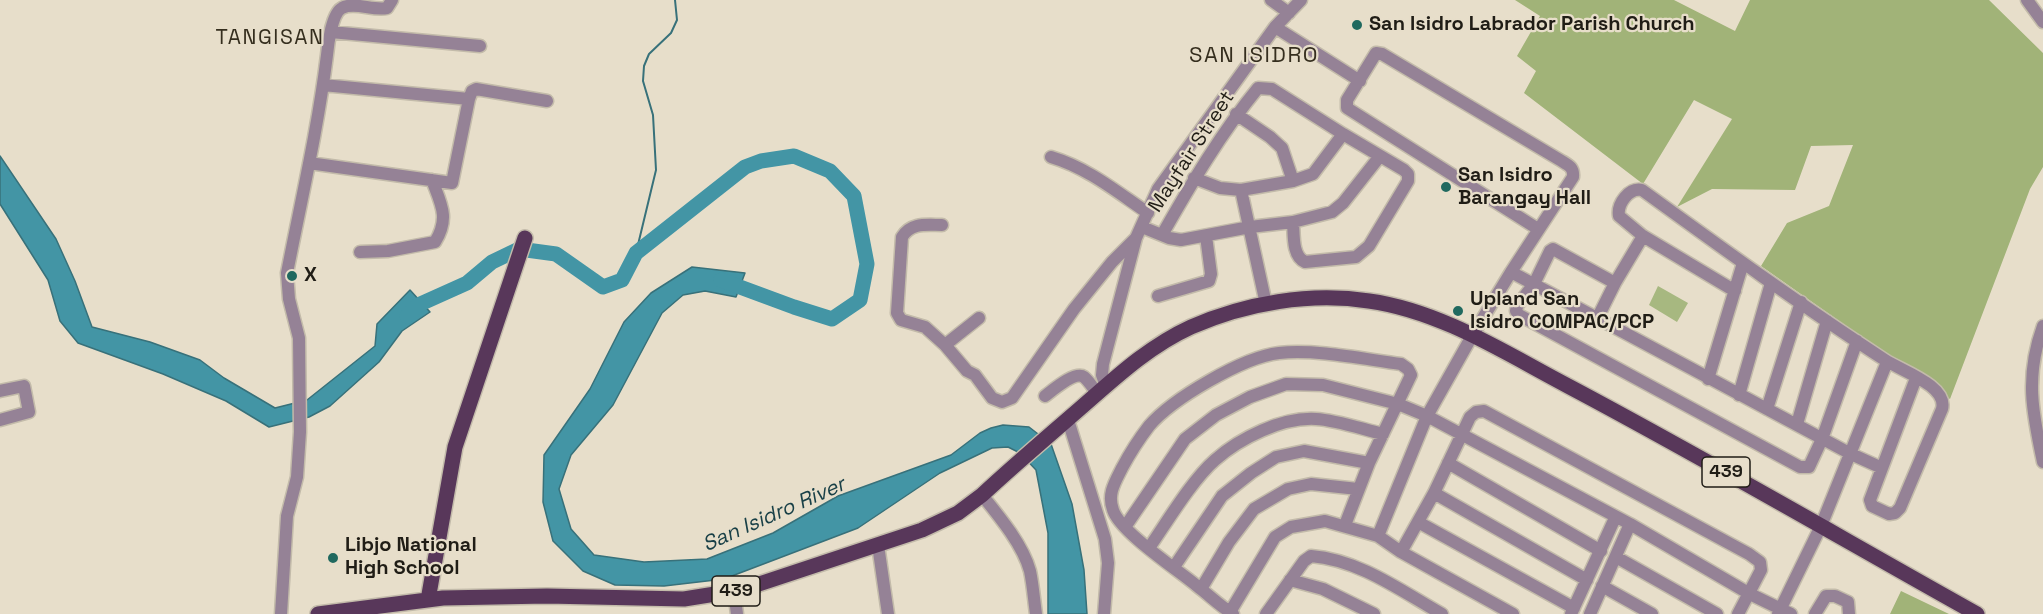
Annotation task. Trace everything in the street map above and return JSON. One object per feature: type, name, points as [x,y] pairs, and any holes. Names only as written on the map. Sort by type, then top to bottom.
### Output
[{"type":"main road","points":[[428,600],[455,447],[525,238]]},
{"type":"main road","name":"439","points":[[328,613],[428,600],[547,596],[684,599],[734,591],[922,530],[958,513],[982,495],[1101,389],[1142,356],[1188,328],[1222,315],[1266,304],[1320,297],[1371,301],[1419,312],[1472,336],[1646,427],[1977,614]]},
{"type":"street","points":[[281,614],[287,516],[297,477],[300,432],[300,348],[289,299],[287,273],[336,14],[342,8],[354,5],[376,10],[387,8],[392,0]]},
{"type":"street","points":[[1271,0],[1289,13]]},
{"type":"street","points":[[1045,396],[1071,378],[1079,376],[1101,389],[1103,364],[1139,233],[1158,189],[1275,27],[1301,0]]},
{"type":"street","points":[[2027,0],[2043,22]]},
{"type":"street","points":[[1275,27],[1360,81]]},
{"type":"street","points":[[331,32],[480,46]]},
{"type":"street","points":[[1378,536],[1427,416],[1510,272],[1572,177],[1573,171],[1571,166],[1382,54],[1376,53],[1347,100],[1347,108],[1538,228]]},
{"type":"street","points":[[323,85],[469,99]]},
{"type":"street","name":"Mayfair Street","points":[[1162,235],[1194,178],[1236,114],[1258,88],[1263,87],[1272,89],[1408,174],[1408,181],[1369,246],[1356,257],[1305,262],[1299,259],[1296,252],[1293,222]]},
{"type":"street","points":[[309,163],[452,183],[472,91],[476,89],[547,101]]},
{"type":"street","points":[[1236,114],[1282,148],[1293,181]]},
{"type":"street","points":[[1194,178],[1220,188],[1241,190],[1293,181],[1313,174],[1343,134]]},
{"type":"street","points":[[1139,233],[1162,235],[1181,240],[1250,227],[1293,222],[1332,212],[1343,203],[1380,156]]},
{"type":"street","points":[[1052,157],[1086,171],[1148,213]]},
{"type":"street","points":[[360,252],[388,251],[435,242],[441,232],[445,212],[432,180]]},
{"type":"street","points":[[1241,190],[1266,304]]},
{"type":"street","points":[[1735,291],[1643,236],[1619,216],[1620,206],[1632,191],[1642,190],[1771,283],[1887,362],[1931,385],[1941,394],[1944,402],[1900,508],[1895,513],[1888,514],[1872,506],[1870,500],[1916,378]]},
{"type":"street","points":[[942,225],[915,226],[906,231],[902,237],[897,314],[901,320],[925,327],[945,345],[967,371],[975,375],[992,398],[1002,402],[1010,400],[1074,309],[1139,233]]},
{"type":"street","points":[[1158,296],[1209,281],[1211,274],[1206,236]]},
{"type":"street","points":[[1597,319],[1643,236]]},
{"type":"street","points":[[1615,284],[1553,249],[1516,311],[1519,315],[1800,467],[1809,467],[1822,439],[1857,341]]},
{"type":"street","points":[[1708,379],[1743,263]]},
{"type":"street","points":[[1510,272],[1708,379],[1882,468]]},
{"type":"street","points":[[1739,395],[1771,283]]},
{"type":"street","points":[[1767,408],[1801,302]]},
{"type":"street","points":[[945,345],[979,318]]},
{"type":"street","points":[[1797,424],[1827,321]]},
{"type":"street","points":[[2043,326],[2036,346],[2031,388],[2034,419],[2043,462]]},
{"type":"street","points":[[1345,525],[1369,463],[1411,375],[1408,369],[1401,364],[1318,354],[1278,353],[1250,361],[1191,391],[1150,424],[1131,451],[1112,486],[1113,512],[1125,527],[1231,613],[1275,537],[1291,527],[1325,521],[1378,536],[1401,552],[1511,614]]},
{"type":"street","points":[[1125,527],[1185,439],[1216,416],[1250,397],[1286,384],[1323,386],[1398,404],[1427,416],[1630,524],[1783,613],[1851,454],[1887,362]]},
{"type":"street","points":[[0,391],[24,386],[29,412],[0,420]]},
{"type":"street","points":[[1401,552],[1434,493],[1470,417],[1476,412],[1484,411],[1760,562],[1761,570],[1738,614]]},
{"type":"street","points":[[1149,548],[1189,491],[1215,460],[1266,429],[1288,421],[1317,419],[1383,434]]},
{"type":"street","points":[[1068,420],[1105,538],[1108,563],[1104,614]]},
{"type":"street","points":[[1174,567],[1222,496],[1276,457],[1304,451],[1369,463]]},
{"type":"street","points":[[1448,463],[1601,551]]},
{"type":"street","points":[[1201,589],[1229,542],[1254,509],[1288,489],[1311,484],[1358,489]]},
{"type":"street","points":[[1434,493],[1587,580]]},
{"type":"street","points":[[982,495],[1015,539],[1029,569],[1036,614]]},
{"type":"street","points":[[1418,522],[1573,611],[1615,518]]},
{"type":"street","points":[[1590,614],[1630,524]]},
{"type":"street","points":[[878,545],[888,614]]},
{"type":"street","points":[[1266,614],[1304,561],[1311,556],[1326,557],[1363,569],[1443,614]]},
{"type":"street","points":[[1616,557],[1711,612]]},
{"type":"street","points":[[1290,580],[1323,589],[1374,614]]},
{"type":"street","points":[[1602,586],[1652,614]]},
{"type":"street","points":[[734,591],[737,614]]},
{"type":"street","points":[[1815,614],[1826,596],[1835,596],[1848,602],[1850,614]]},
{"type":"green space","points":[[1515,0],[1674,0],[1735,31],[1750,0],[1989,0],[2043,53],[2043,167],[2030,189],[1950,399],[1761,266],[1787,223],[1829,206],[1853,145],[1811,146],[1795,190],[1712,189],[1677,207],[1732,119],[1694,100],[1643,184],[1524,93],[1536,71],[1517,56],[1540,16]]},
{"type":"green space","points":[[1658,286],[1688,303],[1677,322],[1649,305]]},
{"type":"green space","points":[[1901,591],[1949,614],[1890,614]]},
{"type":"water","points":[[0,156],[56,239],[92,327],[150,342],[200,360],[224,378],[275,408],[307,400],[375,346],[377,324],[410,290],[430,312],[402,331],[379,362],[330,406],[309,417],[269,427],[226,401],[163,374],[78,343],[60,321],[48,280],[0,204]]},
{"type":"water","points":[[692,267],[745,273],[736,297],[705,291],[683,295],[662,313],[613,405],[571,455],[559,489],[571,529],[594,555],[644,562],[707,559],[773,533],[838,496],[951,455],[980,433],[991,428],[1003,425],[1029,427],[1051,444],[1072,504],[1084,570],[1087,614],[1048,614],[1048,533],[1036,470],[1020,453],[1008,447],[992,448],[940,473],[858,528],[724,579],[664,586],[615,585],[583,571],[553,541],[543,502],[544,455],[590,389],[624,322],[651,293]]},
{"type":"waterway","points":[[636,253],[656,170],[653,115],[643,81],[644,66],[649,54],[671,33],[677,20],[675,0]]},
{"type":"waterway","name":"San Isidro River","points":[[407,316],[418,305],[467,283],[492,262],[519,249],[556,254],[603,287],[622,280],[636,253],[745,167],[761,161],[794,156],[830,171],[854,196],[867,264],[860,300],[832,319],[721,280]]},
{"type":"place","name":"San Isidro Labrador Parish Church","points":[[1357,25]]},
{"type":"place","name":"San Isidro Barangay Hall","points":[[1446,187]]},
{"type":"place","name":"X","points":[[292,276]]},
{"type":"place","name":"Upland San Isidro COMPAC/PCP","points":[[1458,311]]},
{"type":"place","name":"Libjo National High School","points":[[333,558]]},
{"type":"district","name":"TANGISAN","points":[[270,38]]},
{"type":"district","name":"SAN ISIDRO","points":[[1254,56]]}]
